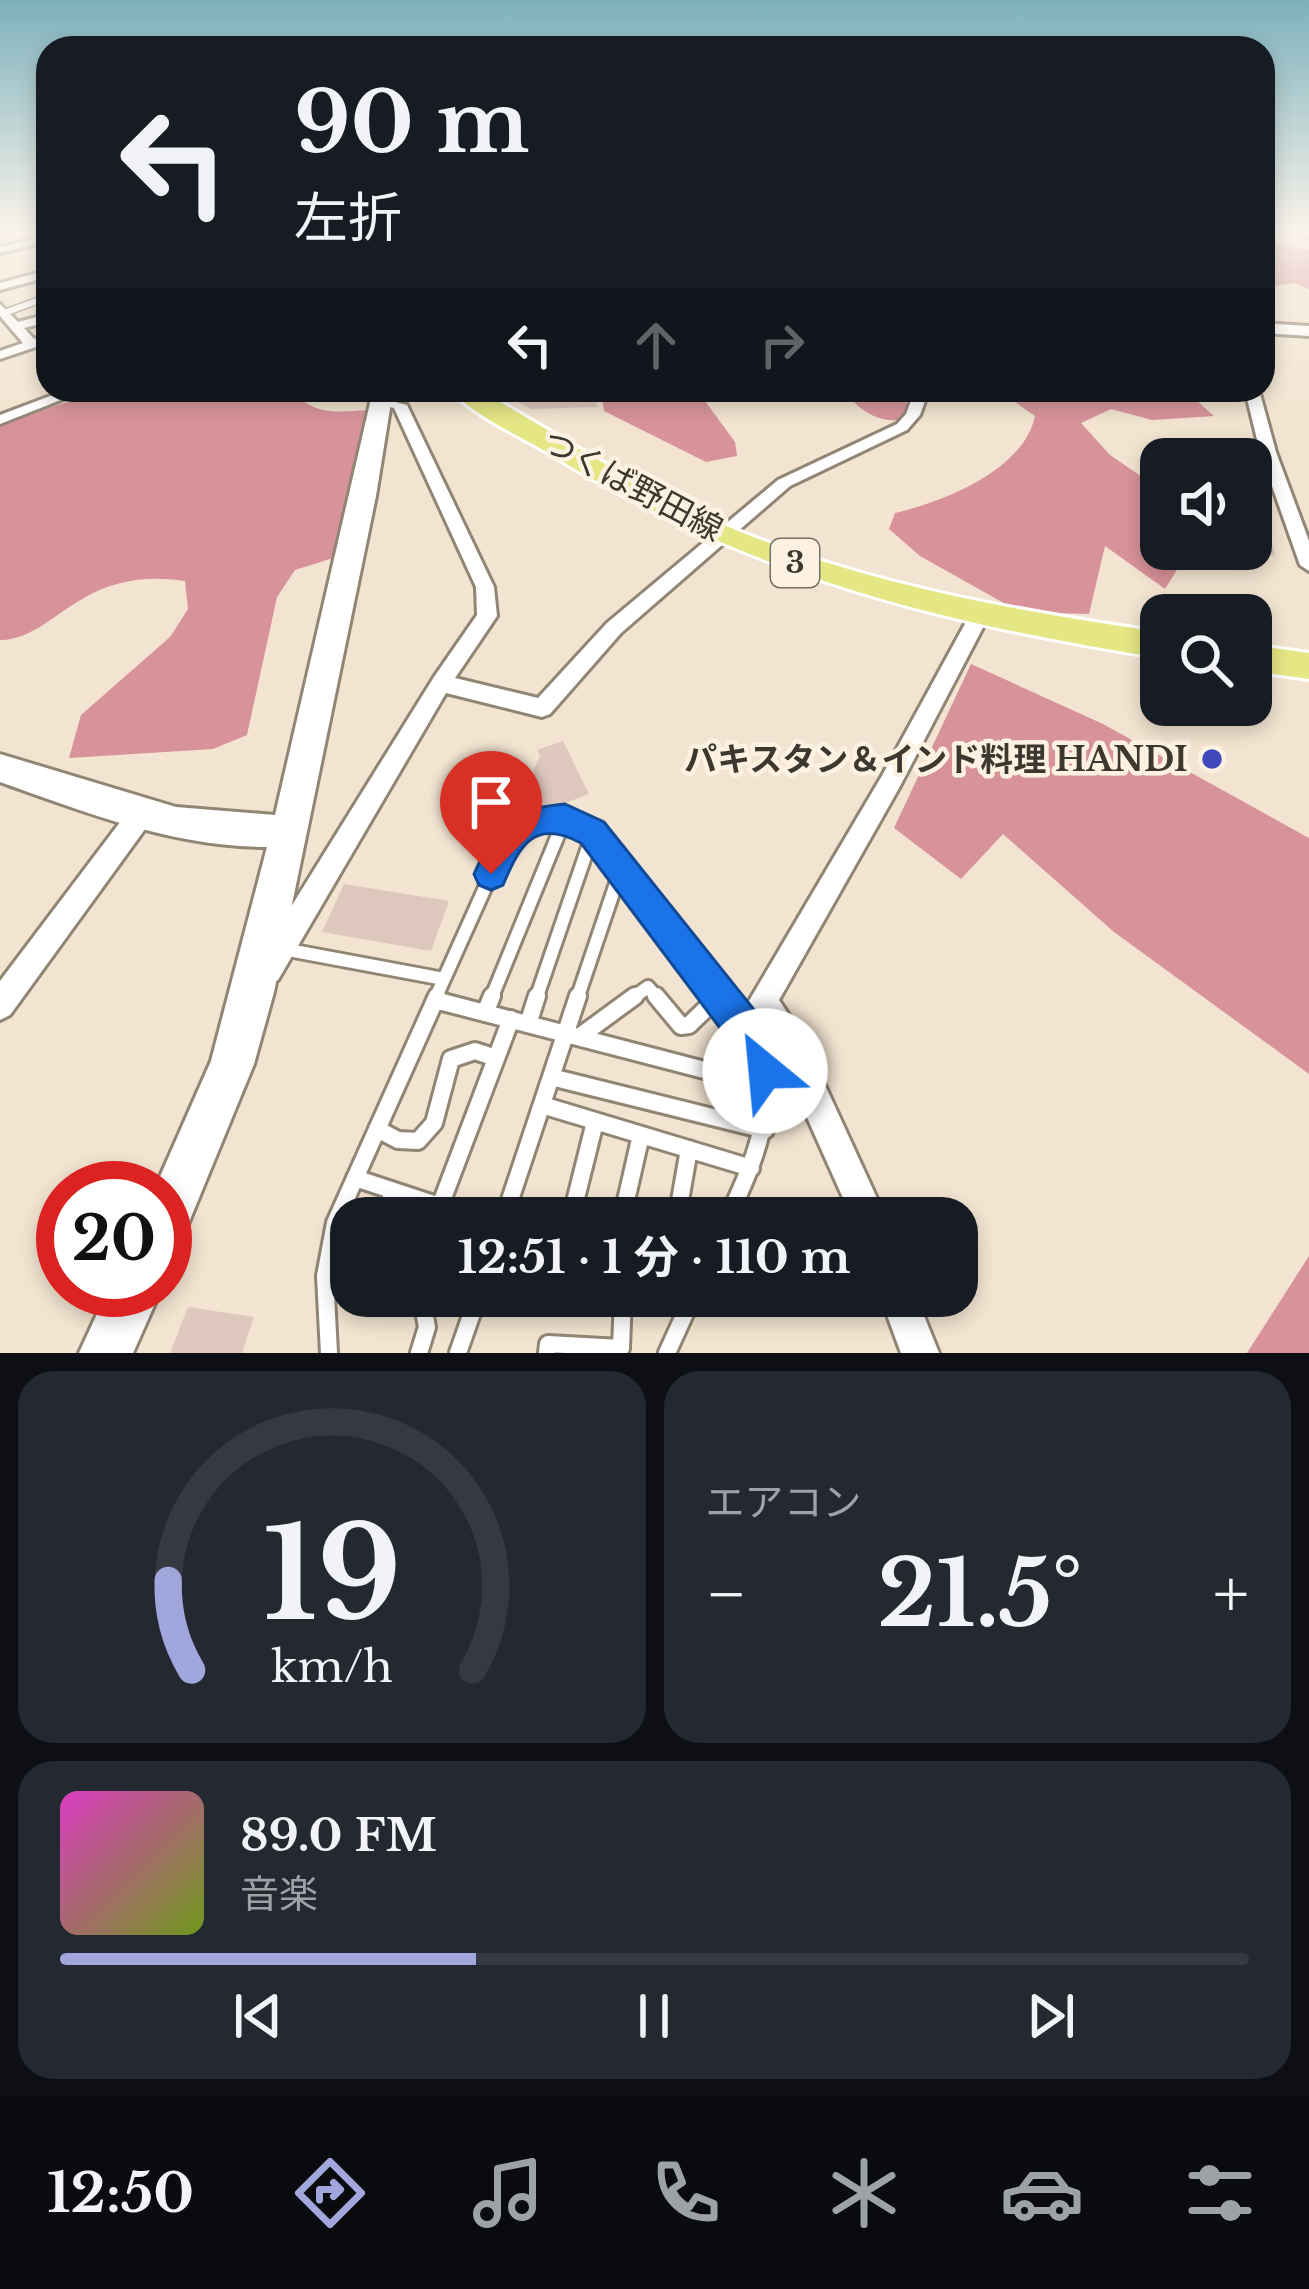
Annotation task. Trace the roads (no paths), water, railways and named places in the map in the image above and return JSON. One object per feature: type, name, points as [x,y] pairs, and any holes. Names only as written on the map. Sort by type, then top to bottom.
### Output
[{"type":"main road","name":"つくば野田線","points":[[484,402],[724,536],[827,574],[979,616],[1140,642]]},
{"type":"main road","points":[[1272,661],[1309,666]]},
{"type":"street","points":[[2,311],[31,344]]},
{"type":"street","points":[[16,326],[36,321]]},
{"type":"street","points":[[1275,329],[1309,331]]},
{"type":"street","points":[[0,355],[36,343]]},
{"type":"street","points":[[0,420],[47,402]]},
{"type":"street","points":[[191,1161],[232,1064],[253,992],[381,402]]},
{"type":"street","points":[[253,992],[441,683],[487,616],[484,587],[395,402]]},
{"type":"street","points":[[441,683],[542,708],[614,628],[784,483],[902,427],[918,402]]},
{"type":"street","points":[[1255,402],[1282,495],[1309,565]]},
{"type":"street","points":[[859,1197],[791,1046],[763,1001],[891,781],[979,616]]},
{"type":"street","points":[[0,768],[139,817],[212,831],[289,830]]},
{"type":"street","points":[[0,1005],[139,817]]},
{"type":"street","points":[[106,1353],[123,1317]]},
{"type":"street","points":[[906,1317],[920,1353]]},
{"type":"lane","points":[[2,311],[36,301]]},
{"type":"lane","points":[[485,1013],[565,818]]},
{"type":"lane","points":[[328,1353],[325,1276],[335,1223],[507,839],[528,822],[565,818],[593,833],[753,1040],[766,1086],[765,1130],[738,1197]]},
{"type":"lane","points":[[443,1197],[496,1058],[519,1022],[593,833]]},
{"type":"lane","points":[[511,1197],[551,1077],[572,1035],[621,868]]},
{"type":"lane","points":[[283,949],[444,979]]},
{"type":"lane","points":[[572,1035],[648,988],[681,1026],[720,995]]},
{"type":"lane","points":[[435,1000],[766,1086]]},
{"type":"lane","points":[[377,1129],[398,1140],[418,1141],[431,1131],[441,1111],[444,1071],[451,1059],[475,1052],[496,1058]]},
{"type":"lane","points":[[551,1077],[765,1130]]},
{"type":"lane","points":[[542,1105],[751,1168]]},
{"type":"lane","points":[[577,1197],[596,1121]]},
{"type":"lane","points":[[627,1197],[641,1135]]},
{"type":"lane","points":[[680,1197],[689,1149]]},
{"type":"lane","points":[[355,1178],[412,1197]]},
{"type":"lane","points":[[391,1197],[394,1191]]},
{"type":"lane","points":[[419,1353],[425,1317]]},
{"type":"lane","points":[[458,1353],[471,1317]]},
{"type":"lane","points":[[547,1353],[548,1344],[621,1348],[622,1317]]},
{"type":"lane","points":[[667,1353],[683,1317]]},
{"type":"place","name":"パキスタン＆インド料理 HANDI","points":[[1212,759]]}]
